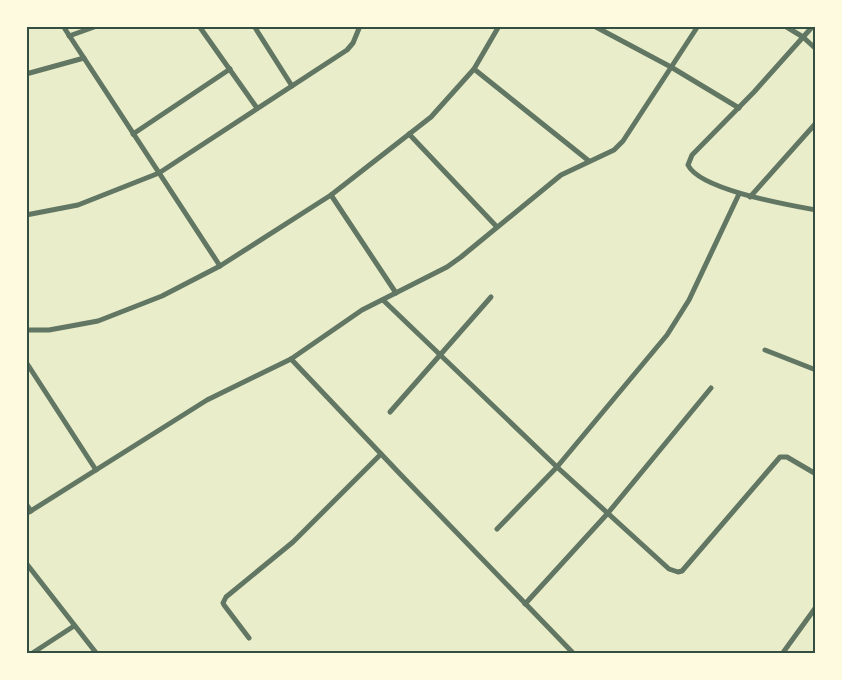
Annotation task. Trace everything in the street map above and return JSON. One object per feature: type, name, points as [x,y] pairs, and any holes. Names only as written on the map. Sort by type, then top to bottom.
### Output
[{"type":"street","points":[[63,26],[220,266]]},
{"type":"street","points":[[69,36],[97,26]]},
{"type":"street","points":[[199,26],[258,108]]},
{"type":"street","points":[[254,26],[292,86]]},
{"type":"street","points":[[26,215],[78,206],[159,173],[346,50],[353,43],[360,26]]},
{"type":"street","points":[[26,330],[49,330],[98,321],[162,296],[220,266],[331,195],[431,117],[474,69],[499,26]]},
{"type":"street","points":[[594,26],[671,67],[739,108]]},
{"type":"street","points":[[26,504],[28,513],[207,400],[291,359],[357,313],[447,267],[561,175],[614,150],[620,145],[698,26]]},
{"type":"street","points":[[786,26],[816,49]]},
{"type":"street","points":[[813,26],[739,108],[692,155],[688,165],[691,171],[701,178],[739,194],[816,210]]},
{"type":"street","points":[[26,74],[84,58]]},
{"type":"street","points":[[133,134],[230,68]]},
{"type":"street","points":[[474,69],[589,161]]},
{"type":"street","points":[[750,197],[816,123]]},
{"type":"street","points":[[409,134],[497,227]]},
{"type":"street","points":[[497,529],[557,467],[677,320],[689,300],[739,194]]},
{"type":"street","points":[[331,195],[396,293]]},
{"type":"street","points":[[390,412],[491,297]]},
{"type":"street","points":[[383,300],[557,467],[669,569],[678,572],[682,571],[780,457],[787,456],[816,474]]},
{"type":"street","points":[[765,350],[816,370]]},
{"type":"street","points":[[291,359],[574,654]]},
{"type":"street","points":[[26,362],[96,470]]},
{"type":"street","points":[[525,604],[608,514],[711,388]]},
{"type":"street","points":[[249,638],[224,605],[226,597],[293,542],[381,454]]},
{"type":"street","points":[[26,563],[97,654]]},
{"type":"street","points":[[782,654],[816,607]]},
{"type":"street","points":[[31,654],[74,626]]}]
